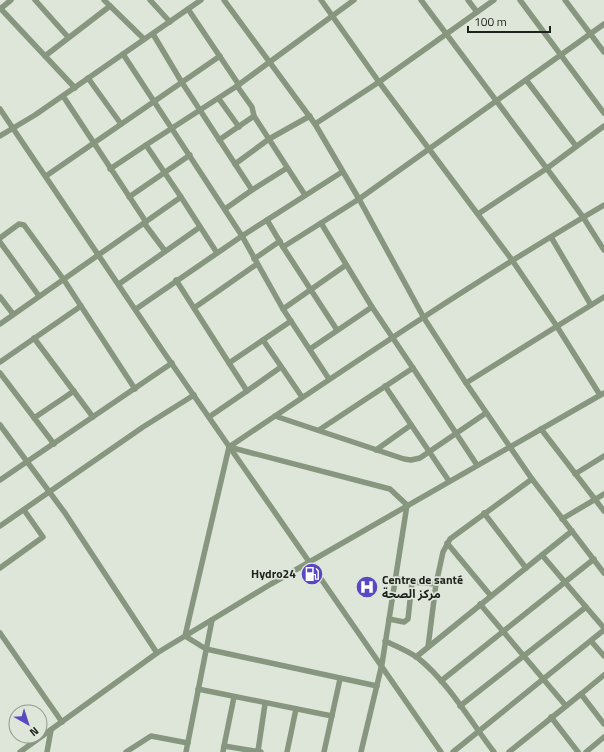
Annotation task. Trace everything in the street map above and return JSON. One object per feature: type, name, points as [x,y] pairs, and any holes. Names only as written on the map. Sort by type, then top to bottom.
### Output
[{"type":"street","points":[[11,0],[0,9],[75,88]]},
{"type":"street","points":[[35,0],[68,37]]},
{"type":"street","points":[[104,0],[144,39]]},
{"type":"street","points":[[150,0],[170,22]]},
{"type":"street","points":[[0,136],[75,88],[201,0]]},
{"type":"street","points":[[224,0],[310,116],[359,199],[424,318],[466,383],[532,479],[604,573]]},
{"type":"street","points":[[20,752],[157,653],[310,561],[602,394],[512,260],[379,82],[321,0]]},
{"type":"street","points":[[110,169],[172,127],[238,86],[354,0]]},
{"type":"street","points":[[421,0],[583,217],[604,250]]},
{"type":"street","points":[[468,0],[477,12]]},
{"type":"street","points":[[315,124],[379,82],[494,0]]},
{"type":"street","points":[[520,0],[604,113]]},
{"type":"street","points":[[566,0],[604,52]]},
{"type":"street","points":[[45,56],[110,6]]},
{"type":"street","points":[[188,10],[250,103],[254,116],[305,195]]},
{"type":"street","points":[[284,247],[359,199],[561,57],[604,24]]},
{"type":"street","points":[[153,34],[181,81],[252,190]]},
{"type":"street","points":[[123,54],[155,100],[242,236],[283,309],[329,380]]},
{"type":"street","points":[[46,176],[181,81],[220,56]]},
{"type":"street","points":[[88,78],[121,124]]},
{"type":"street","points":[[527,81],[576,146]]},
{"type":"street","points":[[63,96],[130,197],[145,223],[165,251]]},
{"type":"street","points":[[219,99],[239,127]]},
{"type":"street","points":[[0,108],[229,447],[382,664],[441,752]]},
{"type":"street","points":[[219,140],[254,116]]},
{"type":"street","points":[[235,164],[269,139],[310,116]]},
{"type":"street","points":[[478,214],[546,168],[604,126]]},
{"type":"street","points":[[146,145],[217,253]]},
{"type":"street","points":[[130,197],[190,155]]},
{"type":"street","points":[[224,209],[287,168]]},
{"type":"street","points":[[136,309],[242,236],[342,172]]},
{"type":"street","points":[[0,324],[181,197]]},
{"type":"street","points":[[185,636],[229,447],[512,260],[604,205]]},
{"type":"street","points":[[267,220],[310,290],[338,330]]},
{"type":"street","points":[[321,223],[372,307],[477,465]]},
{"type":"street","points":[[0,238],[19,224],[24,225],[64,280],[135,389]]},
{"type":"street","points":[[119,284],[200,227]]},
{"type":"street","points":[[551,237],[591,305]]},
{"type":"street","points":[[194,308],[280,241]]},
{"type":"street","points":[[0,242],[40,296]]},
{"type":"street","points":[[283,309],[346,265]]},
{"type":"street","points":[[176,280],[247,391]]},
{"type":"street","points":[[0,297],[14,314]]},
{"type":"street","points":[[466,383],[556,325],[604,297]]},
{"type":"street","points":[[0,362],[81,306]]},
{"type":"street","points":[[310,349],[372,307]]},
{"type":"street","points":[[229,363],[291,321]]},
{"type":"street","points":[[34,338],[93,417]]},
{"type":"street","points":[[263,340],[302,398]]},
{"type":"street","points":[[1,479],[172,363]]},
{"type":"street","points":[[209,417],[281,367]]},
{"type":"street","points":[[319,430],[412,368]]},
{"type":"street","points":[[0,373],[54,444]]},
{"type":"street","points":[[385,386],[449,481]]},
{"type":"street","points":[[34,418],[74,391]]},
{"type":"street","points":[[0,526],[49,491],[194,395]]},
{"type":"street","points":[[275,416],[376,450],[411,460],[420,458],[486,413]]},
{"type":"street","points":[[376,450],[411,424]]},
{"type":"street","points":[[0,425],[49,491],[157,653]]},
{"type":"street","points":[[541,429],[574,474],[604,511]]},
{"type":"street","points":[[229,447],[390,489],[407,505]]},
{"type":"street","points":[[574,474],[604,456]]},
{"type":"street","points":[[428,647],[436,584],[447,543],[457,532],[532,479]]},
{"type":"street","points":[[562,519],[604,494]]},
{"type":"street","points":[[360,752],[382,664],[407,505]]},
{"type":"street","points":[[0,568],[43,537],[24,510]]},
{"type":"street","points":[[484,513],[526,568]]},
{"type":"street","points":[[416,657],[572,531]]},
{"type":"street","points":[[447,543],[491,596]]},
{"type":"street","points":[[454,752],[604,629],[542,555]]},
{"type":"street","points":[[441,681],[594,559]]},
{"type":"street","points":[[395,578],[412,582],[436,584]]},
{"type":"street","points":[[388,619],[404,622],[408,619],[412,582]]},
{"type":"street","points":[[480,604],[566,706]]},
{"type":"street","points":[[460,706],[586,607]]},
{"type":"street","points":[[186,752],[212,620]]},
{"type":"street","points":[[0,633],[62,722]]},
{"type":"street","points":[[185,636],[206,649],[377,686]]},
{"type":"street","points":[[385,641],[416,657],[441,681],[494,752]]},
{"type":"street","points":[[591,641],[604,656]]},
{"type":"street","points":[[509,752],[604,675]]},
{"type":"street","points":[[324,752],[340,679]]},
{"type":"street","points":[[198,689],[265,704],[332,716]]},
{"type":"street","points":[[581,694],[604,724]]},
{"type":"street","points":[[234,697],[224,749],[261,752]]},
{"type":"street","points":[[258,752],[265,704]]},
{"type":"street","points":[[287,752],[296,709]]},
{"type":"street","points":[[551,717],[578,752]]},
{"type":"street","points":[[47,752],[51,730]]},
{"type":"street","points":[[126,752],[151,736],[188,743]]},
{"type":"street","points":[[586,752],[604,737]]},
{"type":"place","name":"Hydro24","points":[[312,574]]},
{"type":"place","name":"Centre de santé مركز الصحة","points":[[367,587]]}]
